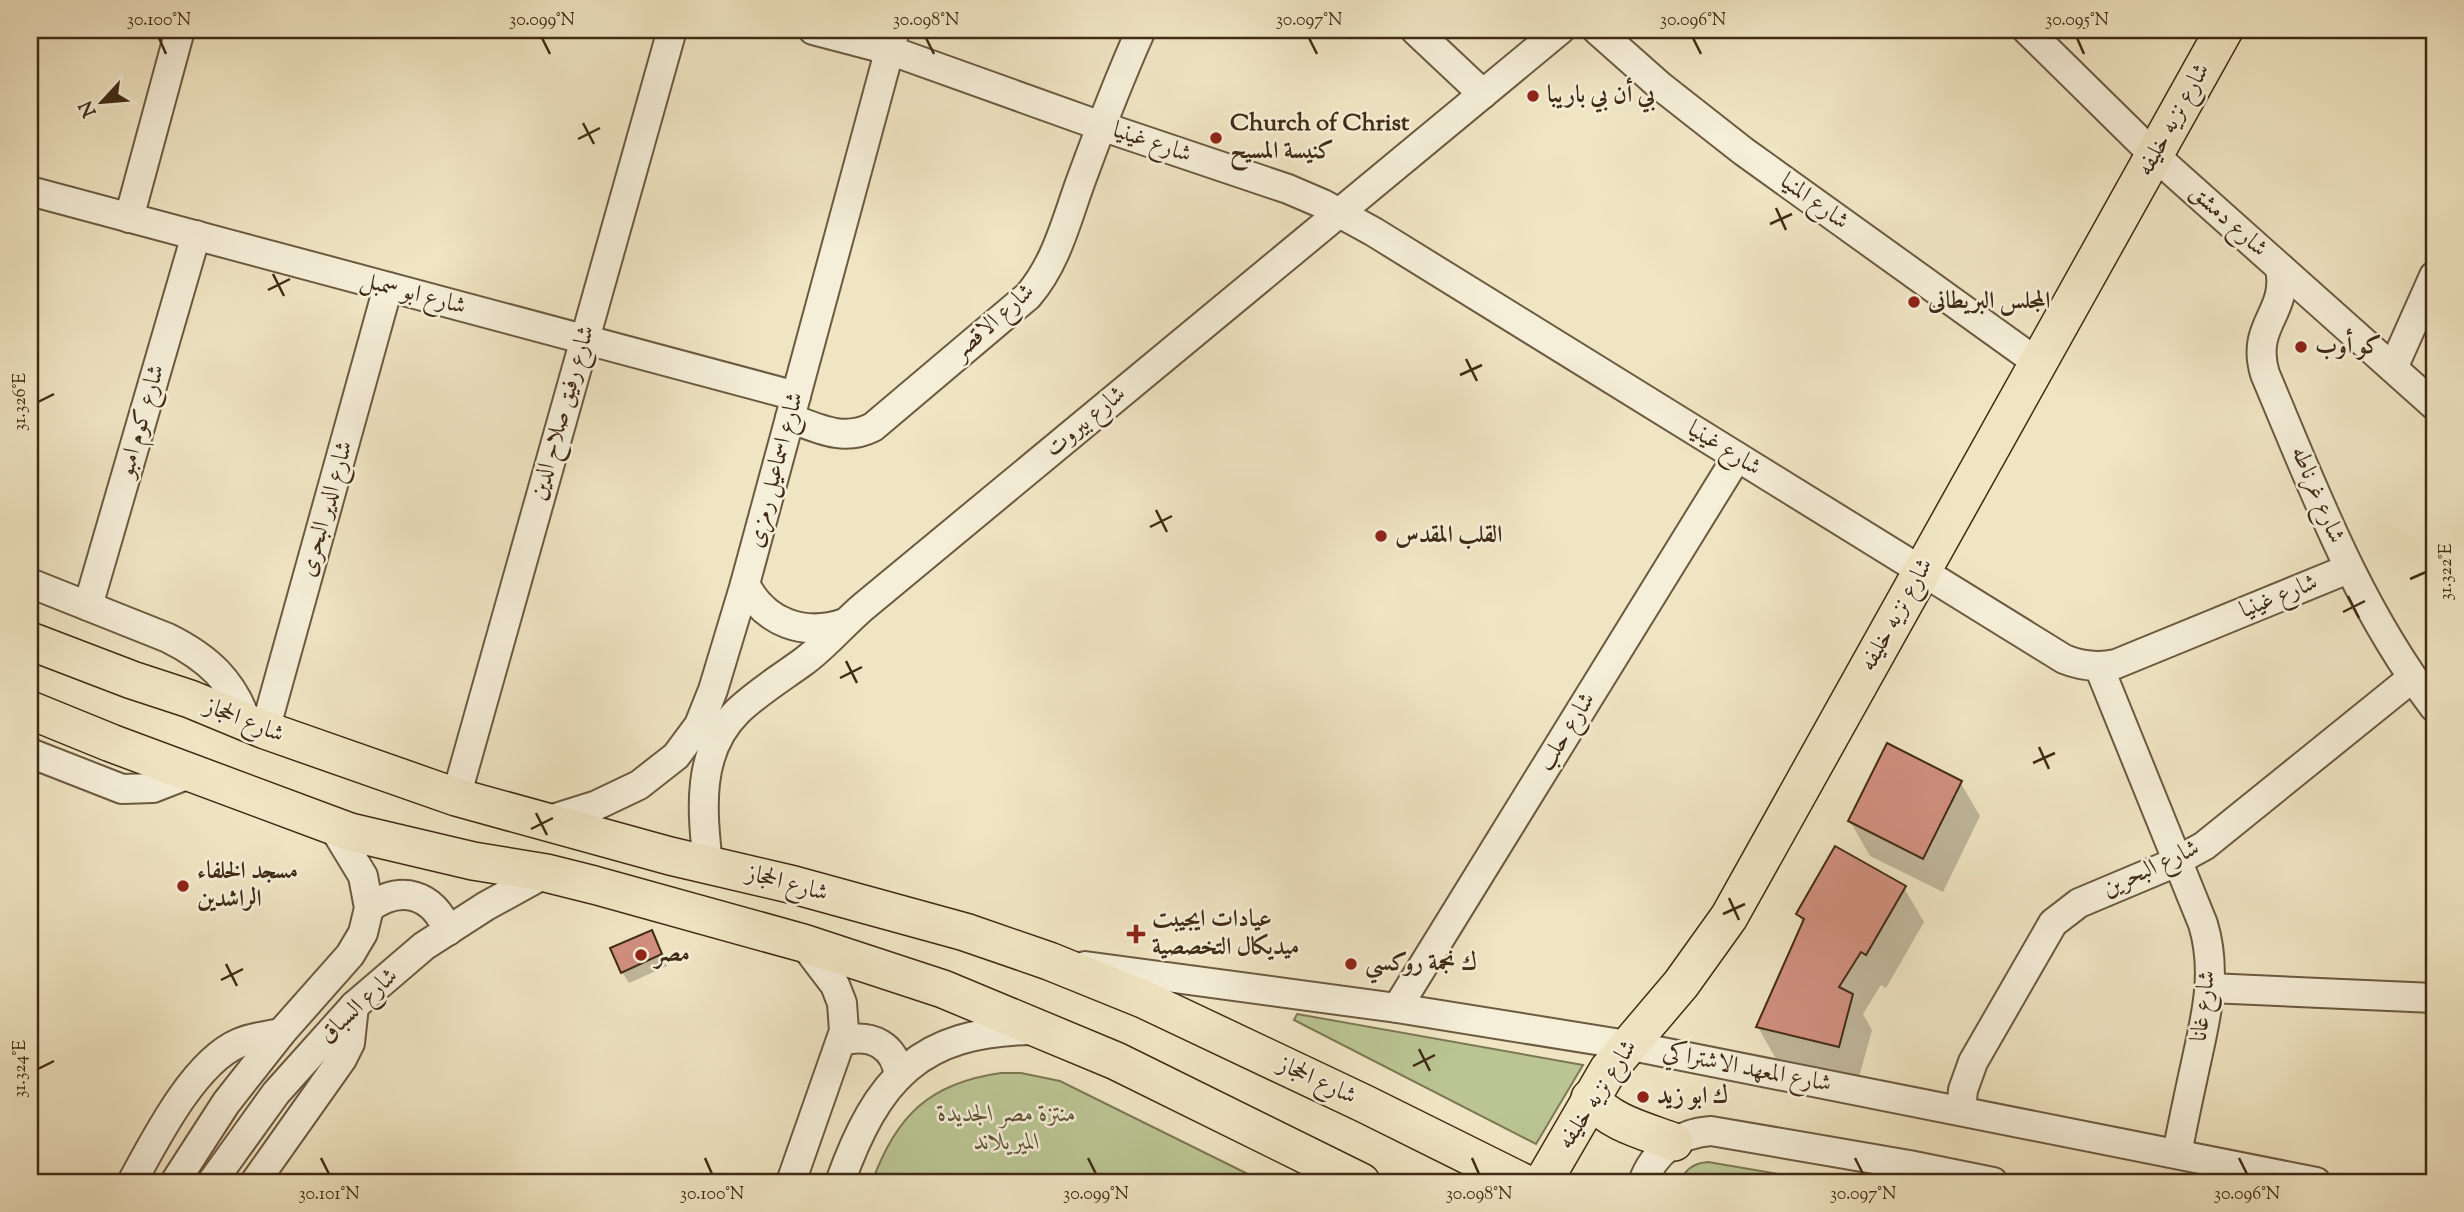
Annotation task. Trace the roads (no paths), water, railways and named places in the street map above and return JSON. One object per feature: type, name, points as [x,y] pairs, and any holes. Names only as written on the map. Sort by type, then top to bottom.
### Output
[{"type":"main road","name":"شارع نزيه خليفه","points":[[1543,1182],[1608,1070],[1681,984],[1729,917],[2224,30]]},
{"type":"main road","name":"شارع الحجاز","points":[[30,641],[190,699],[256,727],[456,797],[542,822],[794,885],[965,932],[1049,961],[1143,999],[1522,1182]]},
{"type":"main road","points":[[30,710],[350,832],[473,862],[546,873],[803,943],[943,989],[1116,1060],[1362,1182]]},
{"type":"main road","points":[[1590,1098],[1598,1108],[1619,1121],[1674,1142]]},
{"type":"main road","points":[[1387,1115],[1398,1131],[1427,1159],[1466,1182]]},
{"type":"street","points":[[129,218],[180,30]]},
{"type":"street","name":"شارع رفيق صلاح الدين","points":[[456,797],[672,30]]},
{"type":"street","name":"شارع غينيا","points":[[813,30],[892,40],[1101,126],[1288,189],[1340,212],[2064,659],[2077,664],[2099,667],[2124,661],[2348,569]]},
{"type":"street","name":"شارع الاقصر","points":[[793,407],[840,435],[866,431],[1019,304],[1042,278],[1054,258],[1101,126],[1141,30]]},
{"type":"street","points":[[1415,30],[1483,94]]},
{"type":"street","name":"شارع بيروت","points":[[708,864],[703,819],[704,792],[712,751],[722,729],[747,703],[812,655],[845,623],[1560,30]]},
{"type":"street","name":"شارع المنيا","points":[[1597,30],[1659,85],[1722,135],[2038,363]]},
{"type":"street","name":"شارع دمشق","points":[[2027,30],[2154,155],[2434,405]]},
{"type":"street","name":"شارع اسماعيل رمزى","points":[[542,822],[597,805],[639,785],[664,766],[686,744],[699,725],[713,690],[745,584],[892,40]]},
{"type":"street","name":"شارع ابو سمبل","points":[[30,191],[584,339],[793,407]]},
{"type":"street","name":"شارع كوم امبو","points":[[88,606],[196,235]]},
{"type":"street","name":"شارع غرناطه","points":[[2280,268],[2282,291],[2261,338],[2262,366],[2348,569],[2378,625],[2434,707]]},
{"type":"street","points":[[2393,368],[2434,276]]},
{"type":"street","name":"شارع الدير البحرى","points":[[256,727],[388,287]]},
{"type":"street","name":"شارع حلب","points":[[1397,1008],[1737,457]]},
{"type":"street","points":[[30,583],[169,638],[198,656],[231,688],[256,727]]},
{"type":"street","points":[[745,584],[754,600],[767,613],[791,626],[818,630],[845,623]]},
{"type":"street","name":"شارع غانا","points":[[2099,667],[2206,934],[2211,966],[2210,988],[2177,1154]]},
{"type":"street","name":"شارع البحرين","points":[[1961,1111],[1963,1090],[1973,1062],[2053,923],[2079,902],[2178,861],[2221,834],[2413,678]]},
{"type":"street","points":[[30,753],[116,788],[128,790],[159,786],[194,772]]},
{"type":"street","points":[[332,825],[363,877],[369,908],[390,896],[415,896],[436,909],[448,931]]},
{"type":"street","name":"شارع السباق","points":[[212,1182],[276,1093],[354,1006],[424,946],[496,900],[546,873]]},
{"type":"street","name":"شارع السباق","points":[[175,1182],[226,1103],[281,1033],[350,955],[363,933],[369,908]]},
{"type":"street","points":[[791,1182],[842,1041],[844,1017],[835,985],[803,943]]},
{"type":"street","name":"شارع المعهد الاشتراكي","points":[[1049,961],[1397,1008],[1628,1045],[2316,1182]]},
{"type":"street","points":[[2210,988],[2434,998]]},
{"type":"street","points":[[255,1182],[342,1059],[349,1043],[354,1006]]},
{"type":"street","points":[[840,1182],[868,1114],[878,1098],[899,1076],[935,1050],[970,1036],[1009,1030],[1044,1030]]},
{"type":"street","points":[[132,1182],[179,1103],[206,1067],[237,1043],[281,1033]]},
{"type":"street","points":[[842,1041],[862,1037],[881,1044],[894,1058],[899,1076]]},
{"type":"street","points":[[1643,1182],[1655,1159],[1674,1142],[1697,1133],[1718,1132],[1902,1174],[1993,1182]]},
{"type":"place","name":"بي أن بي باريبا","points":[[1533,96]]},
{"type":"place","name":"Church of Christ كنيسة المسيح","points":[[1216,138]]},
{"type":"place","name":"المجلس البريطانى","points":[[1914,302]]},
{"type":"place","name":"كو أوب","points":[[2301,347]]},
{"type":"place","name":"القلب المقدس","points":[[1381,536]]},
{"type":"place","name":"مسجد الخلفاء الراشدين","points":[[183,886]]},
{"type":"place","name":"عيادات ايجيبت ميديكال التخصصية","points":[[1136,934]]},
{"type":"place","name":"مصر","points":[[641,955]]},
{"type":"place","name":"ك نجمة روكسي","points":[[1351,964]]},
{"type":"place","name":"ك ابو زيد","points":[[1643,1097]]},
{"type":"park label","name":"منتزة مصر الجديدة الميريلاند","points":[[1007,1129]]}]
